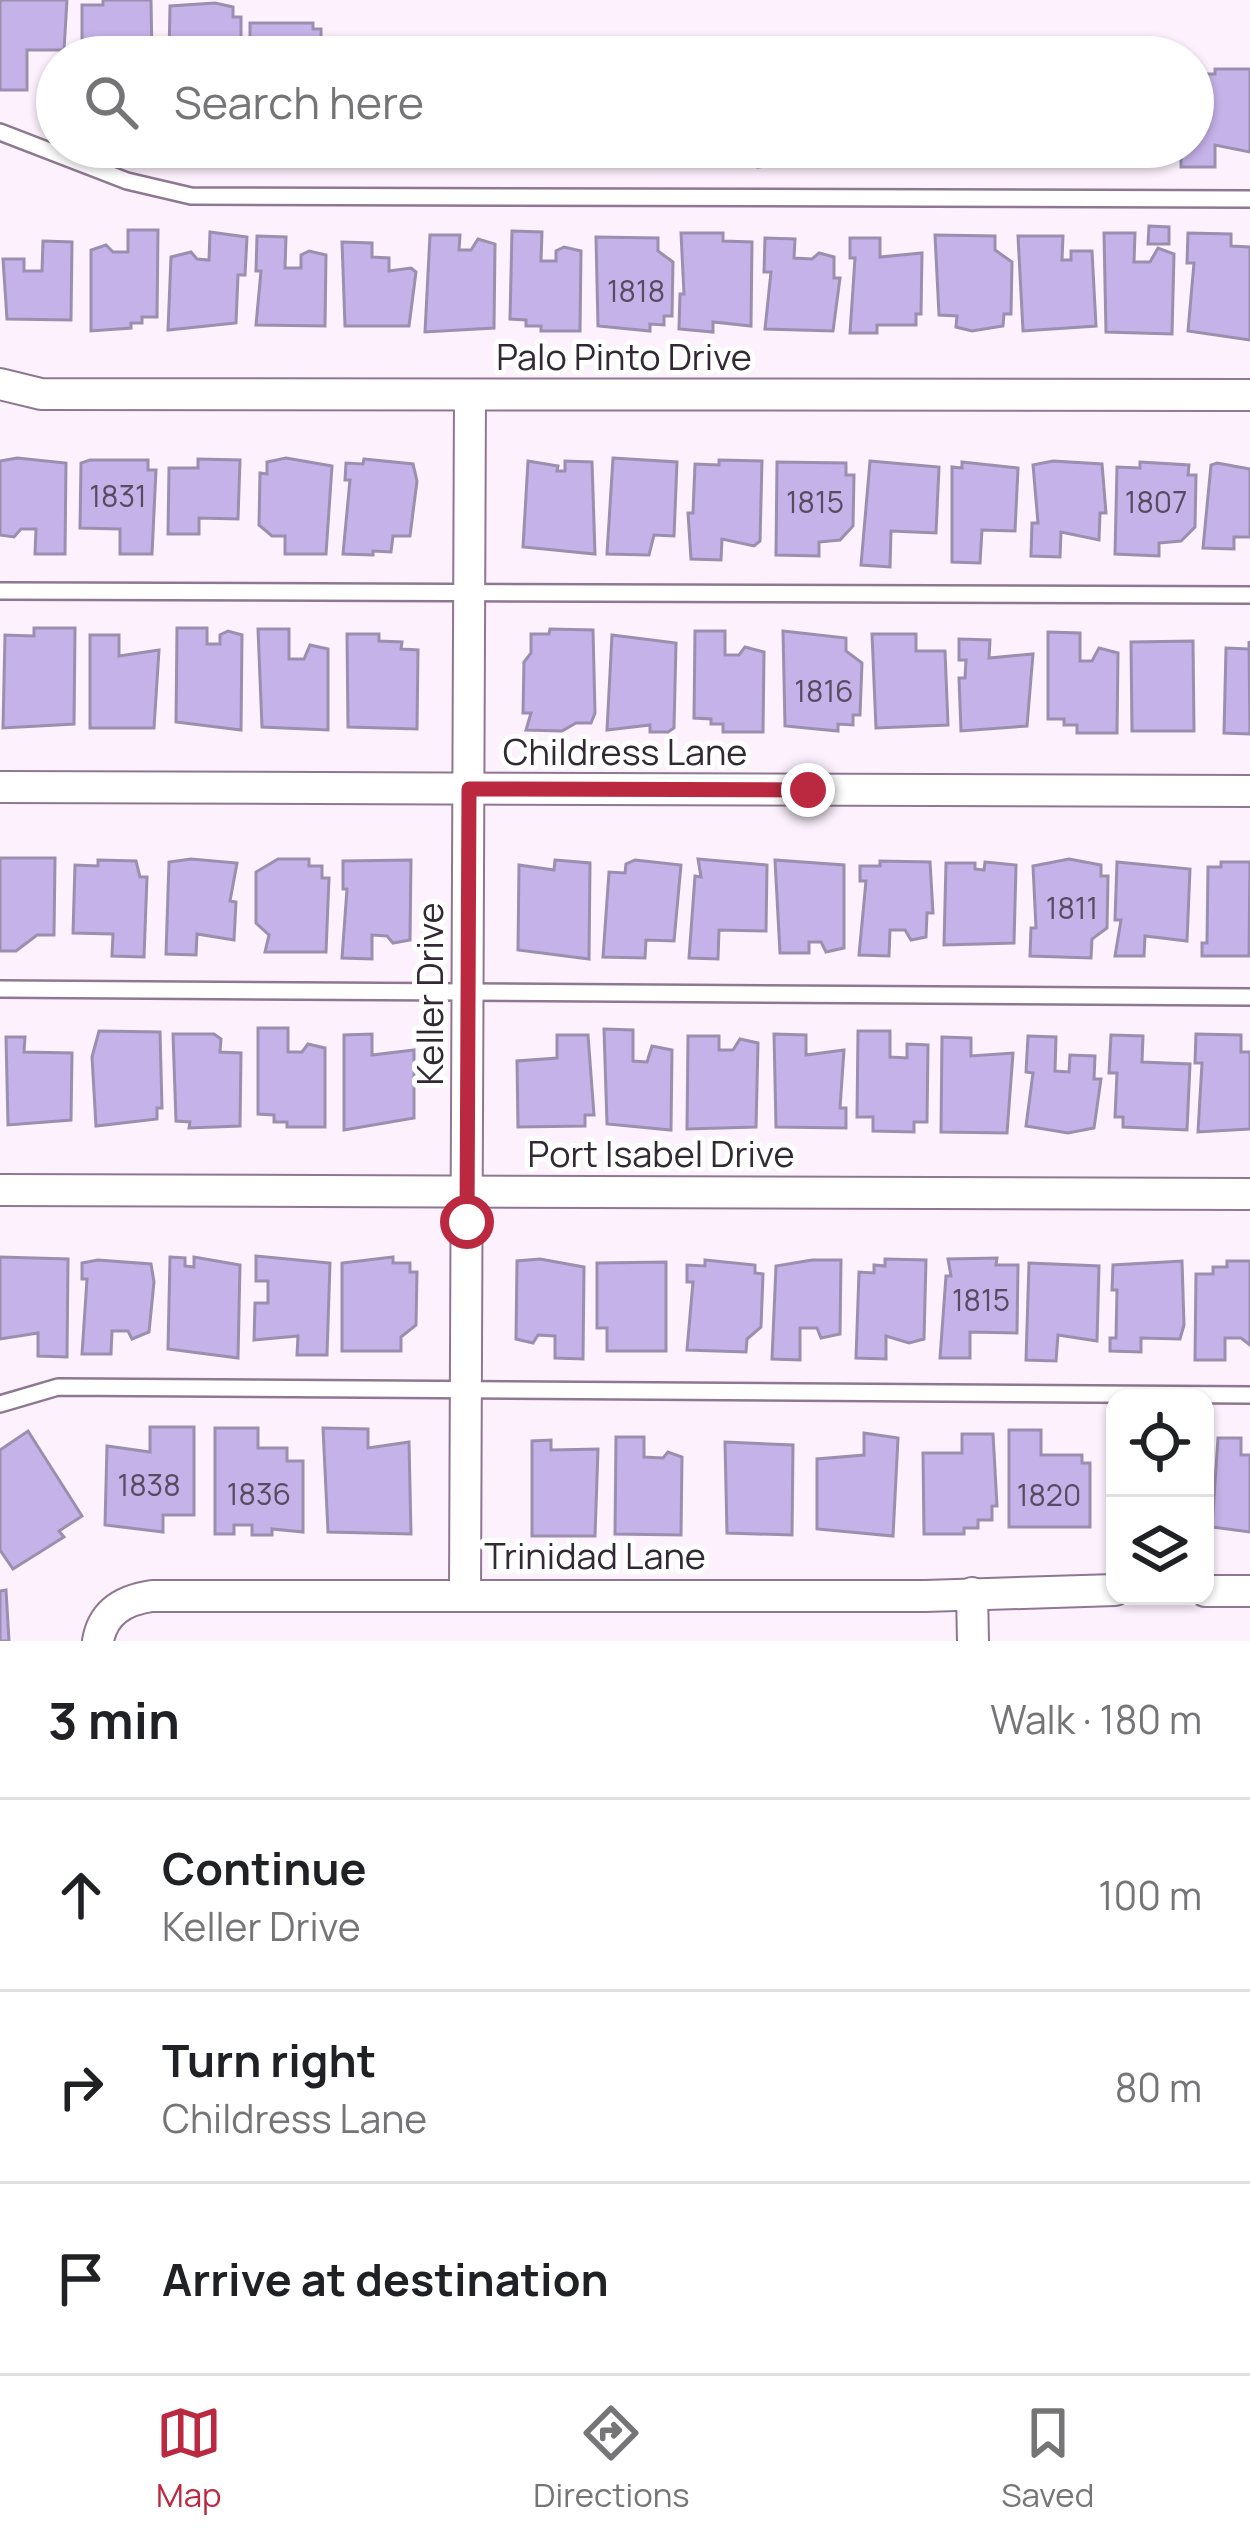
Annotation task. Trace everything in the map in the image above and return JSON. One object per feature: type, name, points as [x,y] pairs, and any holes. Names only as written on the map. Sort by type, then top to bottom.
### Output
[{"type":"street","name":"Palo Pinto Drive","points":[[0,384],[41,394],[1250,395]]},
{"type":"street","name":"Keller Drive","points":[[465,1594],[470,395]]},
{"type":"street","name":"Childress Lane","points":[[0,787],[1250,791]]},
{"type":"street","name":"Port Isabel Drive","points":[[0,1190],[1250,1194]]},
{"type":"street","name":"Trinidad Lane","points":[[98,1641],[106,1618],[118,1606],[152,1596],[1106,1590]]},
{"type":"street","points":[[1214,1591],[1250,1592]]},
{"type":"street","points":[[972,1593],[973,1641]]},
{"type":"lane","points":[[0,132],[36,146]]},
{"type":"lane","points":[[93,168],[191,196],[1250,199]]},
{"type":"lane","points":[[0,591],[1250,595]]},
{"type":"lane","points":[[0,989],[1250,997]]},
{"type":"lane","points":[[0,1404],[58,1387],[1250,1395]]},
{"type":"building","points":[[0,0],[67,0],[65,36],[36,36],[36,50],[27,50],[27,90],[0,90]]},
{"type":"building","points":[[103,0],[151,0],[152,36],[82,36],[82,5],[103,5]]},
{"type":"building","points":[[215,3],[233,7],[233,17],[241,17],[241,36],[169,36],[170,6]]},
{"type":"building","points":[[250,23],[313,23],[313,29],[321,29],[321,36],[250,36]]},
{"type":"building","points":[[1215,69],[1250,69],[1250,152],[1215,145],[1214,167],[1214,74]]},
{"type":"building","points":[[1149,226],[1169,227],[1169,244],[1148,244]]},
{"type":"building","points":[[128,230],[158,230],[157,317],[142,317],[142,323],[131,323],[131,328],[91,331],[91,250],[106,245],[113,252],[128,252]]},
{"type":"building","points":[[512,231],[542,232],[541,261],[556,261],[556,251],[564,247],[581,251],[580,331],[541,331],[541,326],[526,326],[526,320],[510,319]]},
{"type":"building","points":[[210,232],[247,237],[245,275],[238,275],[236,323],[168,330],[171,257],[191,252],[197,259],[209,260]]},
{"type":"building","points":[[681,233],[723,233],[723,241],[752,242],[751,326],[713,322],[713,332],[679,329],[680,294],[684,294]]},
{"type":"building","points":[[1104,233],[1135,233],[1134,262],[1150,262],[1158,248],[1174,254],[1172,334],[1106,332]]},
{"type":"building","points":[[1188,233],[1231,234],[1231,246],[1250,247],[1250,340],[1188,331],[1194,263],[1187,263]]},
{"type":"building","points":[[430,235],[460,235],[459,250],[471,250],[478,239],[495,244],[494,328],[425,332]]},
{"type":"building","points":[[935,235],[995,236],[995,250],[1012,262],[1011,314],[1004,314],[1003,326],[972,331],[956,327],[957,316],[939,315]]},
{"type":"building","points":[[257,236],[286,237],[285,268],[301,268],[301,255],[309,251],[326,255],[325,326],[256,325],[261,271],[256,271]]},
{"type":"building","points":[[1018,236],[1063,236],[1062,260],[1071,260],[1071,251],[1092,251],[1096,326],[1023,331]]},
{"type":"building","points":[[596,237],[658,238],[658,251],[673,262],[672,316],[664,316],[664,325],[650,324],[650,331],[598,326]]},
{"type":"building","points":[[765,238],[795,239],[794,258],[812,259],[819,253],[834,257],[834,278],[840,278],[833,331],[765,329],[771,272],[764,272]]},
{"type":"building","points":[[850,238],[880,238],[880,257],[922,253],[921,314],[916,314],[916,325],[877,325],[877,333],[850,333],[855,258],[850,258]]},
{"type":"building","points":[[43,241],[72,242],[71,320],[7,319],[3,259],[24,259],[24,271],[42,271]]},
{"type":"building","points":[[342,242],[372,243],[372,257],[389,258],[389,271],[411,268],[416,272],[409,326],[345,326]]},
{"type":"building","points":[[286,458],[332,466],[326,554],[285,554],[285,536],[272,536],[259,525],[260,473],[267,474],[267,462]]},
{"type":"building","points":[[613,458],[677,462],[674,536],[654,535],[649,555],[607,554]]},
{"type":"building","points":[[198,459],[240,460],[238,519],[199,518],[199,534],[168,534],[169,468],[198,468]]},
{"type":"building","points":[[364,459],[413,464],[417,481],[410,536],[393,536],[391,552],[343,554],[350,480],[345,480],[346,463],[363,464]]},
{"type":"building","points":[[148,460],[148,470],[156,470],[152,554],[120,554],[120,529],[80,528],[81,463]]},
{"type":"building","points":[[719,460],[762,461],[760,541],[754,546],[722,539],[721,560],[691,559],[688,513],[693,513],[695,464],[719,465]]},
{"type":"building","points":[[0,461],[66,463],[65,554],[35,554],[36,529],[21,529],[14,537],[0,535]]},
{"type":"building","points":[[528,461],[558,466],[557,471],[565,471],[565,461],[592,462],[595,554],[523,547]]},
{"type":"building","points":[[870,461],[939,467],[936,533],[891,531],[890,567],[861,565]]},
{"type":"building","points":[[1053,461],[1102,464],[1106,513],[1100,513],[1099,540],[1061,532],[1060,557],[1031,556],[1032,523],[1038,523],[1033,465]]},
{"type":"building","points":[[777,462],[846,463],[846,475],[854,475],[853,526],[840,540],[819,542],[819,556],[776,555]]},
{"type":"building","points":[[962,462],[1018,468],[1015,531],[982,530],[980,563],[952,562],[952,467],[962,468]]},
{"type":"building","points":[[1140,462],[1189,465],[1188,475],[1196,475],[1195,527],[1181,541],[1159,543],[1159,556],[1115,554],[1117,467],[1140,468]]},
{"type":"building","points":[[1211,465],[1250,469],[1250,537],[1234,537],[1234,549],[1203,548]]},
{"type":"building","points":[[34,628],[75,628],[74,724],[3,728],[5,635],[34,636]]},
{"type":"building","points":[[177,628],[207,628],[207,644],[220,644],[220,635],[228,631],[242,635],[241,730],[176,722]]},
{"type":"building","points":[[258,629],[289,629],[289,659],[304,659],[310,645],[328,649],[328,730],[262,727]]},
{"type":"building","points":[[550,629],[593,630],[595,713],[591,723],[576,723],[562,731],[526,730],[531,713],[523,713],[524,662],[531,653],[531,634],[549,634]]},
{"type":"building","points":[[695,631],[725,631],[725,655],[739,655],[745,647],[764,652],[763,732],[723,732],[723,724],[694,718]]},
{"type":"building","points":[[783,631],[846,638],[846,651],[862,663],[860,715],[853,715],[853,725],[838,724],[838,731],[785,726]]},
{"type":"building","points":[[1048,632],[1080,633],[1080,661],[1092,661],[1099,648],[1118,653],[1117,733],[1077,733],[1077,725],[1048,719]]},
{"type":"building","points":[[347,634],[379,634],[379,641],[402,642],[401,649],[418,650],[417,729],[348,727]]},
{"type":"building","points":[[872,634],[916,634],[916,651],[945,651],[948,725],[876,728]]},
{"type":"building","points":[[90,635],[119,635],[119,656],[159,650],[154,728],[90,728]]},
{"type":"building","points":[[612,635],[676,643],[674,728],[668,732],[650,732],[650,725],[607,730]]},
{"type":"building","points":[[959,639],[990,640],[989,658],[1033,654],[1027,726],[961,731],[959,678],[965,678],[966,660],[959,660]]},
{"type":"building","points":[[1193,641],[1194,731],[1132,731],[1131,642]]},
{"type":"building","points":[[1249,641],[1250,734],[1224,733],[1226,648],[1249,649]]},
{"type":"building","points":[[0,858],[55,858],[54,935],[37,935],[16,951],[0,951]]},
{"type":"building","points":[[278,859],[309,859],[309,866],[322,866],[322,878],[329,878],[326,952],[265,952],[269,935],[256,923],[256,872]]},
{"type":"building","points":[[698,859],[767,865],[766,931],[719,930],[718,959],[689,958],[695,876],[701,877]]},
{"type":"building","points":[[1069,859],[1101,865],[1101,876],[1108,876],[1107,928],[1092,939],[1091,958],[1030,956],[1031,928],[1036,928],[1033,866]]},
{"type":"building","points":[[98,860],[136,861],[140,877],[147,877],[144,957],[112,956],[113,934],[73,933],[75,865],[98,866]]},
{"type":"building","points":[[411,860],[410,940],[393,943],[387,936],[372,935],[372,959],[342,958],[347,889],[343,889],[343,861]]},
{"type":"building","points":[[555,860],[590,863],[589,959],[518,950],[519,865],[554,870]]},
{"type":"building","points":[[635,860],[681,865],[674,941],[646,940],[645,958],[603,957],[609,872],[625,873],[626,864]]},
{"type":"building","points":[[775,860],[844,865],[844,948],[826,952],[821,942],[809,942],[809,953],[780,953]]},
{"type":"building","points":[[880,861],[930,862],[933,913],[927,913],[926,937],[911,940],[905,930],[890,930],[889,956],[859,955],[866,881],[860,881],[860,866],[880,866]]},
{"type":"building","points":[[169,862],[237,863],[230,901],[236,902],[234,940],[197,934],[196,955],[166,954]]},
{"type":"building","points":[[985,862],[1016,865],[1014,943],[944,945],[946,863],[975,863],[975,869],[984,870]]},
{"type":"building","points":[[1117,862],[1190,869],[1187,941],[1145,936],[1144,956],[1115,956],[1121,920],[1115,920]]},
{"type":"building","points":[[1221,862],[1250,862],[1249,956],[1202,956],[1202,943],[1207,943],[1208,867],[1221,867]]},
{"type":"building","points":[[258,1028],[288,1028],[288,1052],[302,1052],[308,1044],[325,1048],[325,1127],[287,1127],[287,1122],[274,1122],[274,1115],[258,1114]]},
{"type":"building","points":[[604,1029],[633,1030],[633,1061],[647,1062],[652,1046],[672,1050],[671,1130],[607,1124]]},
{"type":"building","points":[[99,1031],[160,1032],[162,1108],[157,1108],[157,1119],[96,1126],[92,1057]]},
{"type":"building","points":[[858,1031],[890,1031],[890,1057],[907,1058],[907,1044],[928,1045],[927,1122],[914,1122],[914,1132],[873,1131],[873,1117],[857,1117]]},
{"type":"building","points":[[173,1034],[214,1034],[221,1039],[220,1052],[241,1053],[240,1126],[189,1128],[190,1122],[176,1121]]},
{"type":"building","points":[[372,1034],[372,1055],[414,1050],[414,1118],[344,1130],[344,1035]]},
{"type":"building","points":[[774,1034],[806,1035],[806,1055],[844,1050],[840,1108],[846,1108],[846,1128],[776,1127]]},
{"type":"building","points":[[1196,1034],[1241,1035],[1241,1052],[1250,1052],[1250,1129],[1198,1132],[1202,1063],[1195,1063]]},
{"type":"building","points":[[557,1035],[588,1035],[594,1115],[585,1115],[585,1126],[518,1127],[517,1061],[557,1058]]},
{"type":"building","points":[[1111,1035],[1143,1036],[1142,1062],[1190,1064],[1187,1130],[1123,1127],[1123,1117],[1115,1117],[1117,1073],[1109,1073]]},
{"type":"building","points":[[688,1036],[719,1036],[719,1050],[733,1050],[740,1039],[758,1043],[756,1127],[687,1129]]},
{"type":"building","points":[[1028,1036],[1056,1037],[1055,1071],[1069,1072],[1070,1055],[1095,1056],[1094,1079],[1101,1079],[1094,1128],[1068,1133],[1026,1126],[1033,1073],[1026,1072]]},
{"type":"building","points":[[6,1037],[25,1037],[24,1052],[72,1053],[71,1120],[8,1125]]},
{"type":"building","points":[[942,1037],[971,1038],[971,1056],[1013,1053],[1007,1133],[941,1132]]},
{"type":"building","points":[[256,1256],[330,1263],[327,1355],[297,1355],[298,1336],[254,1340],[255,1303],[268,1303],[268,1281],[256,1281]]},
{"type":"building","points":[[0,1257],[68,1259],[67,1357],[38,1356],[38,1333],[0,1339]]},
{"type":"building","points":[[170,1257],[185,1258],[185,1266],[194,1267],[194,1257],[240,1265],[238,1358],[168,1349]]},
{"type":"building","points":[[393,1257],[393,1263],[410,1263],[410,1272],[417,1272],[416,1325],[401,1337],[401,1351],[342,1351],[342,1263]]},
{"type":"building","points":[[997,1258],[996,1265],[1018,1265],[1017,1333],[970,1332],[970,1358],[940,1358],[946,1276],[951,1276],[948,1259]]},
{"type":"building","points":[[540,1259],[584,1267],[583,1359],[555,1358],[555,1336],[538,1335],[533,1343],[516,1339],[517,1261]]},
{"type":"building","points":[[885,1259],[926,1260],[924,1339],[909,1343],[886,1336],[886,1359],[856,1358],[859,1272],[874,1273],[874,1265],[885,1266]]},
{"type":"building","points":[[705,1260],[755,1265],[755,1273],[763,1274],[761,1327],[747,1339],[746,1352],[687,1350],[693,1282],[687,1282],[687,1265],[705,1266]]},
{"type":"building","points":[[841,1260],[840,1334],[821,1338],[817,1328],[800,1328],[800,1360],[772,1359],[776,1266]]},
{"type":"building","points":[[1182,1261],[1184,1325],[1180,1339],[1141,1338],[1141,1352],[1110,1351],[1110,1338],[1116,1338],[1113,1265]]},
{"type":"building","points":[[1227,1261],[1250,1261],[1250,1345],[1241,1338],[1225,1338],[1225,1360],[1195,1360],[1196,1274],[1213,1274],[1213,1267],[1227,1267]]},
{"type":"building","points":[[666,1262],[666,1351],[607,1351],[607,1328],[597,1328],[597,1263]]},
{"type":"building","points":[[82,1263],[151,1264],[149,1332],[132,1339],[128,1331],[112,1331],[111,1354],[82,1354],[87,1279],[82,1279]]},
{"type":"building","points":[[1029,1263],[1099,1266],[1097,1341],[1058,1335],[1056,1361],[1026,1360]]},
{"type":"building","points":[[150,1427],[194,1427],[194,1515],[163,1515],[163,1532],[105,1525],[107,1446],[150,1452]]},
{"type":"building","points":[[215,1428],[258,1428],[258,1448],[287,1448],[287,1461],[303,1461],[303,1532],[272,1529],[272,1535],[252,1535],[252,1525],[234,1525],[234,1534],[215,1534]]},
{"type":"building","points":[[323,1428],[368,1429],[368,1448],[409,1442],[411,1534],[328,1532]]},
{"type":"building","points":[[1009,1430],[1041,1430],[1041,1455],[1082,1455],[1082,1463],[1090,1463],[1090,1527],[1009,1527]]},
{"type":"building","points":[[28,1431],[82,1516],[59,1531],[64,1537],[13,1569],[0,1550],[0,1450]]},
{"type":"building","points":[[864,1433],[898,1438],[893,1536],[817,1529],[817,1459],[864,1455]]},
{"type":"building","points":[[962,1434],[993,1434],[997,1506],[992,1506],[992,1520],[978,1520],[978,1528],[964,1528],[964,1534],[924,1534],[923,1453],[962,1453]]},
{"type":"building","points":[[616,1437],[644,1437],[644,1457],[663,1458],[668,1452],[682,1457],[681,1535],[615,1534]]},
{"type":"building","points":[[1218,1438],[1241,1438],[1241,1455],[1250,1455],[1250,1532],[1214,1527]]},
{"type":"building","points":[[551,1440],[551,1450],[598,1449],[595,1536],[532,1536],[532,1441]]},
{"type":"building","points":[[725,1442],[793,1445],[792,1535],[727,1533]]},
{"type":"building","points":[[6,1590],[9,1641],[0,1641],[0,1591]]},
{"type":"route","points":[[467,1222],[469,789],[808,790]]}]
